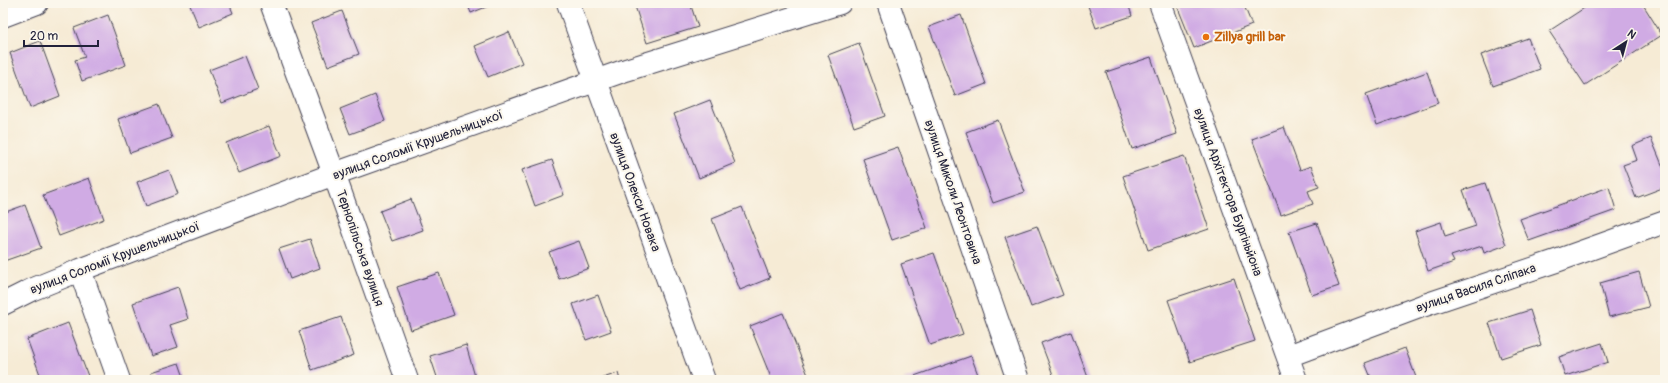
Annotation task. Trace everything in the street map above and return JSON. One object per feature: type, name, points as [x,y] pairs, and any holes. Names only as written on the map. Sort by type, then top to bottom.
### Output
[{"type":"street","points":[[3,16],[37,3]]},
{"type":"street","name":"Тернопільська вулиця","points":[[271,3],[334,174],[407,380]]},
{"type":"street","name":"вулиця Олекси Новака","points":[[568,3],[704,380]]},
{"type":"street","name":"вулиця Соломії Крушельницької","points":[[3,304],[31,290],[80,270],[334,174],[595,81],[840,3]]},
{"type":"street","name":"вулиця Миколи Леонтовича","points":[[888,3],[1018,380]]},
{"type":"street","name":"вулиця Архітектора Бургіньйона","points":[[1160,3],[1296,380]]},
{"type":"street","name":"вулиця Василя Сліпака","points":[[1288,356],[1422,306],[1559,260],[1665,222]]},
{"type":"street","points":[[80,270],[119,380]]},
{"type":"building","points":[[189,3],[229,3],[233,13],[199,27]]},
{"type":"building","points":[[467,3],[496,3],[471,13]]},
{"type":"building","points":[[634,3],[690,3],[698,27],[647,43]]},
{"type":"building","points":[[1087,3],[1128,3],[1132,16],[1096,28]]},
{"type":"building","name":"Zillya grill bar","points":[[1176,3],[1243,3],[1252,25],[1194,48]]},
{"type":"building","points":[[1592,3],[1642,3],[1662,35],[1585,85],[1549,31]]},
{"type":"building","points":[[342,11],[359,54],[328,66],[311,23]]},
{"type":"building","points":[[108,15],[126,65],[82,81],[75,60],[85,57],[74,28]]},
{"type":"building","points":[[961,15],[986,84],[955,96],[929,27]]},
{"type":"building","points":[[509,32],[522,63],[488,77],[475,46]]},
{"type":"building","points":[[1528,38],[1540,69],[1493,86],[1481,55]]},
{"type":"building","points":[[40,41],[60,96],[30,108],[10,53]]},
{"type":"building","points":[[859,43],[885,116],[854,127],[828,55]]},
{"type":"building","points":[[245,56],[258,89],[222,103],[209,70]]},
{"type":"building","points":[[1151,57],[1177,134],[1132,149],[1106,72]]},
{"type":"building","points":[[1427,72],[1438,103],[1377,125],[1366,94]]},
{"type":"building","points":[[375,95],[385,121],[350,134],[340,109]]},
{"type":"building","points":[[710,100],[735,163],[699,178],[674,114]]},
{"type":"building","points":[[159,104],[172,138],[130,153],[118,119]]},
{"type":"building","points":[[998,120],[1025,192],[993,203],[966,132]]},
{"type":"building","points":[[269,126],[281,156],[239,173],[226,143]]},
{"type":"building","points":[[1284,127],[1300,170],[1311,166],[1319,187],[1308,191],[1313,204],[1281,215],[1252,139]]},
{"type":"building","points":[[1651,138],[1665,172],[1665,187],[1636,198],[1623,165],[1637,160],[1632,146]]},
{"type":"building","points":[[898,147],[927,228],[892,240],[863,159]]},
{"type":"building","points":[[1184,156],[1209,229],[1148,250],[1123,176]]},
{"type":"building","points":[[552,160],[564,195],[535,206],[522,170]]},
{"type":"building","points":[[169,170],[178,194],[146,206],[137,182]]},
{"type":"building","points":[[89,178],[104,219],[59,236],[43,195]]},
{"type":"building","points":[[1485,183],[1506,245],[1484,253],[1482,246],[1451,256],[1454,262],[1428,271],[1415,231],[1441,222],[1445,236],[1476,226],[1463,190]]},
{"type":"building","points":[[1609,187],[1616,210],[1529,241],[1520,219]]},
{"type":"building","points":[[411,199],[423,230],[392,241],[380,211]]},
{"type":"building","points":[[25,205],[41,248],[4,261],[3,213]]},
{"type":"building","points":[[742,207],[770,278],[740,290],[712,219]]},
{"type":"building","points":[[1317,223],[1339,286],[1312,295],[1289,232]]},
{"type":"building","points":[[1037,226],[1063,295],[1031,307],[1005,237]]},
{"type":"building","points":[[310,239],[320,268],[290,279],[279,249]]},
{"type":"building","points":[[579,241],[589,268],[559,279],[549,252]]},
{"type":"building","points":[[934,253],[963,334],[930,345],[901,264]]},
{"type":"building","points":[[1639,272],[1649,307],[1609,317],[1600,283]]},
{"type":"building","points":[[439,273],[454,315],[411,330],[397,287]]},
{"type":"building","points":[[1234,278],[1255,341],[1190,362],[1168,300]]},
{"type":"building","points":[[178,287],[188,319],[170,325],[178,347],[151,356],[133,303]]},
{"type":"building","points":[[598,295],[611,331],[586,340],[573,304]]},
{"type":"building","points":[[1530,310],[1541,345],[1501,358],[1489,323]]},
{"type":"building","points":[[783,313],[810,380],[772,380],[750,326]]},
{"type":"building","points":[[341,317],[354,355],[312,370],[299,331]]},
{"type":"building","points":[[68,323],[88,376],[77,380],[42,380],[27,339]]},
{"type":"building","points":[[1071,332],[1089,380],[1055,380],[1041,343]]},
{"type":"building","points":[[1602,343],[1608,362],[1565,376],[1559,357]]},
{"type":"building","points":[[466,345],[476,380],[438,380],[430,356]]},
{"type":"building","points":[[1405,348],[1417,380],[1372,380],[1365,363]]},
{"type":"building","points":[[971,356],[980,380],[903,380]]},
{"type":"building","points":[[179,363],[185,380],[153,380],[151,372]]},
{"type":"building","points":[[618,373],[620,380],[597,380]]},
{"type":"place","name":"Zillya grill bar","points":[[1206,37]]}]
